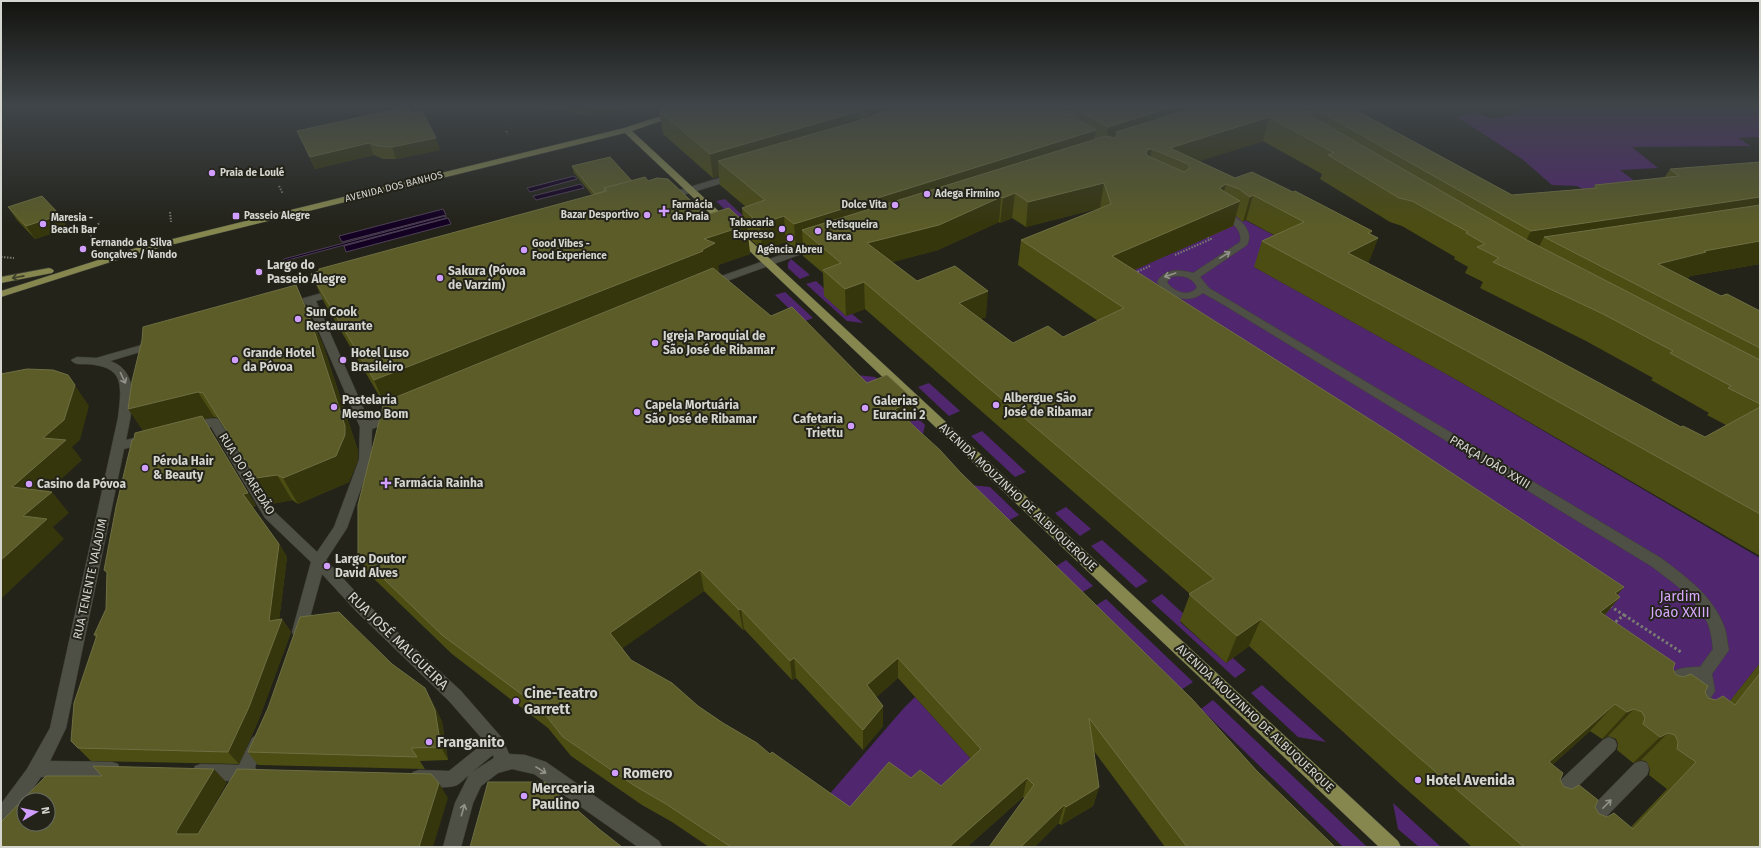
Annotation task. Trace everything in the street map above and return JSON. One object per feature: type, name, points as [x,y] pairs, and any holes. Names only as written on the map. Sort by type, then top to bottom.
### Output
[{"type":"main road","name":"AVENIDA DOS BANHOS","points":[[1,280],[111,258],[564,146]]},
{"type":"main road","name":"AVENIDA MOUZINHO DE ALBUQUERQUE","points":[[644,146],[1392,847]]},
{"type":"main road","name":"AVENIDA DOS BANHOS","points":[[1,294],[111,258]]},
{"type":"street","points":[[662,198],[746,174]]},
{"type":"street","points":[[1202,287],[1200,292],[1193,295],[1179,295],[1166,289],[1162,282],[1164,277],[1170,274],[1184,274],[1193,276],[1244,243],[1246,237],[1240,225],[1220,213]]},
{"type":"street","points":[[700,288],[768,262],[824,243]]},
{"type":"street","name":"PRAÇA JOÃO XXIII","points":[[1193,276],[1200,282],[1202,287],[1656,562],[1680,580],[1703,603],[1716,625],[1721,650],[1704,673]]},
{"type":"street","points":[[281,308],[348,288]]},
{"type":"street","points":[[294,648],[318,561],[340,528],[365,460],[366,427],[310,299]]},
{"type":"street","points":[[98,361],[165,342]]},
{"type":"street","name":"RUA TENENTE VALADIM","points":[[1,816],[38,770],[58,728],[118,446],[127,390],[125,379],[118,370],[110,364],[98,361],[77,360]]},
{"type":"street","points":[[366,427],[403,411]]},
{"type":"street","name":"RUA DO PAREDÃO","points":[[178,431],[214,422],[270,514],[318,561]]},
{"type":"street","points":[[118,446],[157,436]]},
{"type":"street","name":"RUA JOSÉ MALGUEIRA","points":[[318,561],[361,608],[455,696],[496,743],[504,762]]},
{"type":"street","points":[[1656,696],[1681,674],[1704,673],[1707,691],[1687,718]]},
{"type":"street","points":[[233,793],[245,773],[265,727]]},
{"type":"street","points":[[404,778],[452,779],[473,760],[496,743]]},
{"type":"street","points":[[1546,805],[1609,745]]},
{"type":"street","points":[[452,847],[466,797],[475,780],[492,768],[504,762],[514,760],[526,762],[540,768],[653,847]]},
{"type":"street","points":[[1579,832],[1641,769]]},
{"type":"street","points":[[38,770],[129,771]]},
{"type":"street","points":[[183,772],[269,774]]},
{"type":"path","points":[[279,186],[284,194]]},
{"type":"path","points":[[170,212],[171,222]]},
{"type":"path","points":[[91,243],[91,233],[100,222]]},
{"type":"path","points":[[1169,258],[1211,239],[1200,232]]},
{"type":"path","points":[[1130,275],[1156,263]]},
{"type":"path","points":[[1604,602],[1680,652]]},
{"type":"path","points":[[1608,628],[1624,615]]},
{"type":"green space","points":[[1501,146],[1751,146],[1632,147],[1658,168],[1620,170],[1636,182],[1584,190],[1577,186],[1552,185],[1522,159]]},
{"type":"green space","points":[[725,199],[750,222],[741,225],[716,201]]},
{"type":"green space","name":"Jardim João XXIII","points":[[1226,210],[1296,247],[1254,267],[1455,379],[1760,558],[1760,663],[1706,732],[1107,282],[1202,240]]},
{"type":"green space","points":[[791,259],[810,275],[800,279],[788,268],[788,263]]},
{"type":"green space","points":[[816,281],[830,294],[825,296],[846,316],[852,314],[863,323],[847,321],[806,284]]},
{"type":"green space","points":[[785,292],[813,318],[803,322],[775,295]]},
{"type":"green space","points":[[857,375],[875,377],[925,425],[922,438],[907,423],[913,420],[880,397]]},
{"type":"green space","points":[[929,383],[960,411],[949,416],[918,387]]},
{"type":"green space","points":[[982,431],[1026,472],[1015,477],[971,436]]},
{"type":"green space","points":[[970,485],[990,487],[1019,515],[1008,521]]},
{"type":"green space","points":[[1066,507],[1091,529],[1080,536],[1055,513]]},
{"type":"green space","points":[[1102,540],[1148,581],[1136,588],[1091,546]]},
{"type":"green space","points":[[1066,560],[1093,586],[1081,593],[1055,567]]},
{"type":"green space","points":[[1162,594],[1187,617],[1180,622],[1226,663],[1233,658],[1246,670],[1235,678],[1151,601]]},
{"type":"green space","points":[[1106,599],[1193,682],[1181,690],[1095,606]]},
{"type":"green space","points":[[1262,685],[1326,742],[1298,737],[1251,693]]},
{"type":"green space","points":[[915,697],[979,768],[842,837],[821,804]]},
{"type":"green space","points":[[1213,700],[1367,847],[1343,847],[1201,709]]},
{"type":"green space","points":[[1393,803],[1441,847],[1419,847],[1398,829]]},
{"type":"shaded area","points":[[574,176],[577,179],[530,192],[527,188]]},
{"type":"shaded area","points":[[581,184],[584,188],[536,200],[533,196]]},
{"type":"shaded area","points":[[443,209],[446,215],[342,242],[339,236]]},
{"type":"shaded area","points":[[445,216],[446,218],[284,261],[284,259]]},
{"type":"shaded area","points":[[448,218],[451,224],[346,252],[344,246]]},
{"type":"building","points":[[304,146],[358,146],[310,157]]},
{"type":"building","points":[[377,146],[399,146],[392,147]]},
{"type":"building","points":[[700,146],[739,146],[710,154]]},
{"type":"building","points":[[772,146],[1046,146],[794,224],[784,216],[760,224],[742,208],[765,200],[718,161]]},
{"type":"building","points":[[1075,146],[1178,146],[1170,148],[1235,178],[1252,172],[1293,192],[1295,191],[1372,231],[1368,233],[1378,238],[1348,253],[1542,352],[1681,427],[1683,426],[1705,437],[1760,407],[1760,514],[1469,352],[1262,241],[1304,222],[1253,195],[1250,197],[1239,189],[1226,184],[1220,189],[1240,201],[1112,256],[1393,434],[1624,587],[1615,593],[1620,597],[1600,612],[1675,663],[1673,669],[1676,675],[1683,677],[1691,674],[1708,686],[1705,692],[1708,698],[1716,700],[1723,696],[1735,705],[1760,673],[1760,847],[1524,847],[1416,755],[1261,619],[1237,636],[1189,594],[1214,579],[864,282],[845,289],[823,270],[841,263],[802,230]],"holes":[[[1152,149],[1188,164],[1190,168],[1184,172],[1148,156],[1146,154],[1147,150]],[[1104,183],[1111,204],[1021,240],[1124,308],[1063,337],[1048,326],[1013,343],[959,303],[988,291],[955,266],[917,281],[867,243],[939,225],[1001,197],[1003,198],[1015,193],[1028,202]],[[1615,704],[1627,712],[1634,709],[1642,712],[1645,718],[1643,724],[1660,737],[1668,733],[1675,735],[1678,742],[1677,749],[1696,762],[1633,829],[1614,813],[1607,817],[1599,814],[1595,807],[1598,800],[1579,785],[1572,789],[1564,787],[1560,780],[1563,773],[1549,762]]]},
{"type":"building","points":[[1321,146],[1362,146],[1525,239],[1760,360],[1760,404],[1728,388],[1731,386],[1670,353],[1673,351],[1603,314],[1493,262],[1499,258],[1477,247],[1485,244],[1466,233],[1468,232],[1412,201],[1399,198],[1328,155],[1334,153]]},
{"type":"building","points":[[1380,146],[1421,146],[1512,195],[1597,188],[1595,185],[1679,176],[1670,169],[1760,162],[1760,197],[1531,231]]},
{"type":"building","points":[[610,157],[632,181],[604,188],[605,191],[595,194],[572,166]]},
{"type":"building","points":[[645,177],[648,181],[657,178],[668,179],[706,215],[729,208],[747,225],[704,239],[715,243],[702,250],[703,251],[374,380],[311,274],[319,271],[319,269],[607,191],[604,188]]},
{"type":"building","points":[[42,196],[60,215],[26,226],[8,207]]},
{"type":"building","points":[[1760,205],[1760,241],[1704,251],[1706,252],[1658,264],[1721,296],[1727,294],[1760,311],[1760,348],[1544,237]]},
{"type":"building","points":[[713,268],[771,316],[792,307],[867,383],[887,375],[914,400],[895,409],[940,450],[960,472],[1192,699],[1256,770],[1335,847],[1187,847],[1089,718],[1099,787],[1066,807],[1064,805],[1021,847],[989,847],[1034,785],[1027,778],[949,847],[731,847],[666,804],[635,786],[563,737],[540,708],[442,635],[358,554],[358,505],[384,402]],"holes":[[[700,570],[739,610],[741,609],[790,661],[794,658],[863,730],[883,706],[867,685],[898,658],[981,749],[941,786],[920,770],[911,778],[889,762],[850,807],[772,752],[770,754],[757,743],[698,706],[672,683],[631,660],[610,633]]]},
{"type":"building","points":[[296,285],[311,321],[345,426],[345,435],[336,456],[283,478],[277,475],[256,478],[203,393],[198,392],[128,409],[132,381],[142,340],[143,327]]},
{"type":"building","points":[[27,369],[53,370],[68,375],[75,385],[64,420],[43,438],[66,440],[12,487],[52,492],[23,516],[47,519],[1,560],[1,374]]},
{"type":"building","points":[[202,416],[248,493],[243,494],[279,544],[269,621],[282,619],[249,707],[228,752],[78,748],[71,741],[74,703],[97,635],[94,635],[106,609],[107,572],[104,570],[116,507],[132,440],[134,439],[135,433]]},
{"type":"building","points":[[339,612],[392,664],[425,688],[435,710],[441,747],[411,748],[417,757],[248,752],[268,708],[300,617]]},
{"type":"building","points":[[93,766],[214,769],[176,832],[177,834],[198,834],[237,769],[431,774],[439,783],[419,847],[1,847],[1,822],[16,807],[16,832],[56,832],[56,792],[30,792],[46,776],[102,776]]},
{"type":"building","points":[[488,782],[545,782],[622,847],[470,847]]},
{"type":"place","name":"Praia de Loulé","points":[[212,173]]},
{"type":"place","name":"Adega Firmino","points":[[927,194]]},
{"type":"place","name":"Dolce Vita","points":[[895,205]]},
{"type":"place","name":"Farmácia da Praia","points":[[664,211]]},
{"type":"place","name":"Bazar Desportivo","points":[[647,215]]},
{"type":"place","name":"Passeio Alegre","points":[[236,216]]},
{"type":"place","name":"Maresia - Beach Bar","points":[[43,224]]},
{"type":"place","name":"Tabacaria Expresso","points":[[782,229]]},
{"type":"place","name":"Petisqueira Barca","points":[[818,231]]},
{"type":"place","name":"Agência Abreu","points":[[790,238]]},
{"type":"place","name":"Fernando da Silva Gonçalves / Nando","points":[[83,249]]},
{"type":"place","name":"Good Vibes - Food Experience","points":[[524,250]]},
{"type":"place","name":"Largo do Passeio Alegre","points":[[259,272]]},
{"type":"place","name":"Sakura (Póvoa de Varzim)","points":[[440,278]]},
{"type":"place","name":"Sun Cook Restaurante","points":[[298,319]]},
{"type":"place","name":"Igreja Paroquial de São José de Ribamar","points":[[655,343]]},
{"type":"place","name":"Grande Hotel da Póvoa","points":[[235,360]]},
{"type":"place","name":"Hotel Luso Brasileiro","points":[[343,360]]},
{"type":"place","name":"Albergue São José de Ribamar","points":[[996,405]]},
{"type":"place","name":"Pastelaria Mesmo Bom","points":[[334,407]]},
{"type":"place","name":"Galerias Euracini 2","points":[[865,408]]},
{"type":"place","name":"Capela Mortuária São José de Ribamar","points":[[637,412]]},
{"type":"place","name":"Cafetaria Triettu","points":[[851,426]]},
{"type":"place","name":"Pérola Hair & Beauty","points":[[145,468]]},
{"type":"place","name":"Farmácia Rainha","points":[[386,483]]},
{"type":"place","name":"Casino da Póvoa","points":[[29,484]]},
{"type":"place","name":"Largo Doutor David Alves","points":[[327,566]]},
{"type":"place","name":"Cine-Teatro Garrett","points":[[516,701]]},
{"type":"place","name":"Franganito","points":[[429,742]]},
{"type":"place","name":"Romero","points":[[615,773]]},
{"type":"place","name":"Hotel Avenida","points":[[1418,780]]},
{"type":"place","name":"Mercearia Paulino","points":[[524,796]]}]
